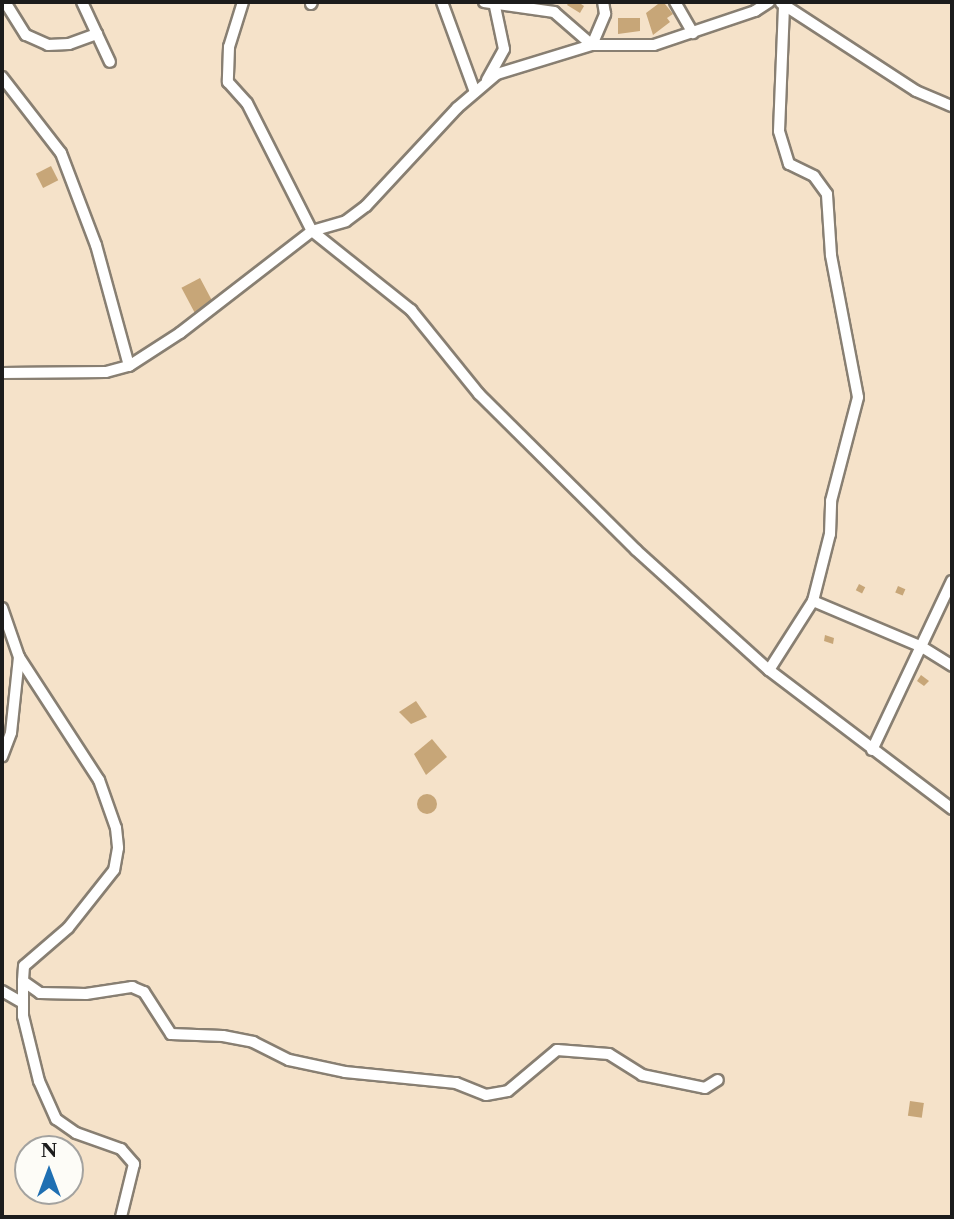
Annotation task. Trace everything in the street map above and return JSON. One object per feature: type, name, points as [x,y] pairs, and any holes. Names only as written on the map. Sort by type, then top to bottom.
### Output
[{"type":"street","points":[[5,2],[26,35],[48,45],[69,44],[97,34]]},
{"type":"street","points":[[82,2],[110,62]]},
{"type":"street","points":[[243,2],[229,47],[228,82],[247,103],[312,232],[411,310],[479,394],[636,550],[769,670],[872,750],[950,804]]},
{"type":"street","points":[[442,2],[475,92]]},
{"type":"street","points":[[484,2],[554,12],[592,45]]},
{"type":"street","points":[[592,45],[605,13],[603,2]]},
{"type":"street","points":[[675,2],[693,33]]},
{"type":"street","points":[[487,80],[592,45],[654,45],[755,11],[769,2]]},
{"type":"street","points":[[2,373],[106,372],[129,366],[180,333],[312,232],[346,221],[366,206],[487,80],[504,50],[495,3]]},
{"type":"street","points":[[769,670],[813,601],[830,534],[831,501],[858,403],[858,382],[831,255],[827,194],[814,176],[789,163],[779,131],[782,4]]},
{"type":"street","points":[[782,4],[916,91],[952,106]]},
{"type":"street","points":[[2,77],[61,153],[96,245],[129,366]]},
{"type":"street","points":[[872,750],[952,582]]},
{"type":"street","points":[[813,601],[922,647],[952,666]]},
{"type":"street","points":[[2,608],[19,657],[99,780],[116,828],[118,848],[114,870],[68,928],[24,966],[22,1002],[39,1081],[56,1119],[76,1133],[121,1149],[134,1164],[121,1217]]},
{"type":"street","points":[[2,756],[11,733],[19,657]]},
{"type":"street","points":[[23,981],[47,995],[140,988],[171,1034],[223,1036],[253,1042],[289,1060],[345,1072],[456,1083],[486,1095],[508,1091],[557,1050],[609,1054],[642,1075],[705,1088],[718,1080]]},
{"type":"street","points":[[2,991],[22,1002]]},
{"type":"building","points":[[569,2],[578,2],[584,6],[580,13],[567,5]]},
{"type":"building","points":[[658,4],[665,4],[673,14],[667,18],[670,22],[653,35],[646,13]]},
{"type":"building","points":[[618,18],[640,18],[640,31],[618,34]]},
{"type":"building","points":[[51,166],[58,180],[43,188],[36,174]]},
{"type":"building","points":[[200,278],[214,304],[196,314],[181,288]]},
{"type":"building","points":[[859,584],[865,587],[862,593],[856,590]]},
{"type":"building","points":[[898,586],[905,589],[903,596],[895,592]]},
{"type":"building","points":[[825,635],[834,638],[833,644],[824,641]]},
{"type":"building","points":[[921,675],[929,681],[924,686],[917,681]]},
{"type":"building","points":[[416,701],[427,717],[411,724],[399,712]]},
{"type":"building","points":[[432,739],[447,757],[426,775],[414,754]]},
{"type":"building","points":[[427,794],[434,797],[437,804],[434,811],[427,814],[420,811],[417,804],[420,797]]},
{"type":"building","points":[[910,1101],[924,1103],[922,1118],[908,1116]]}]
